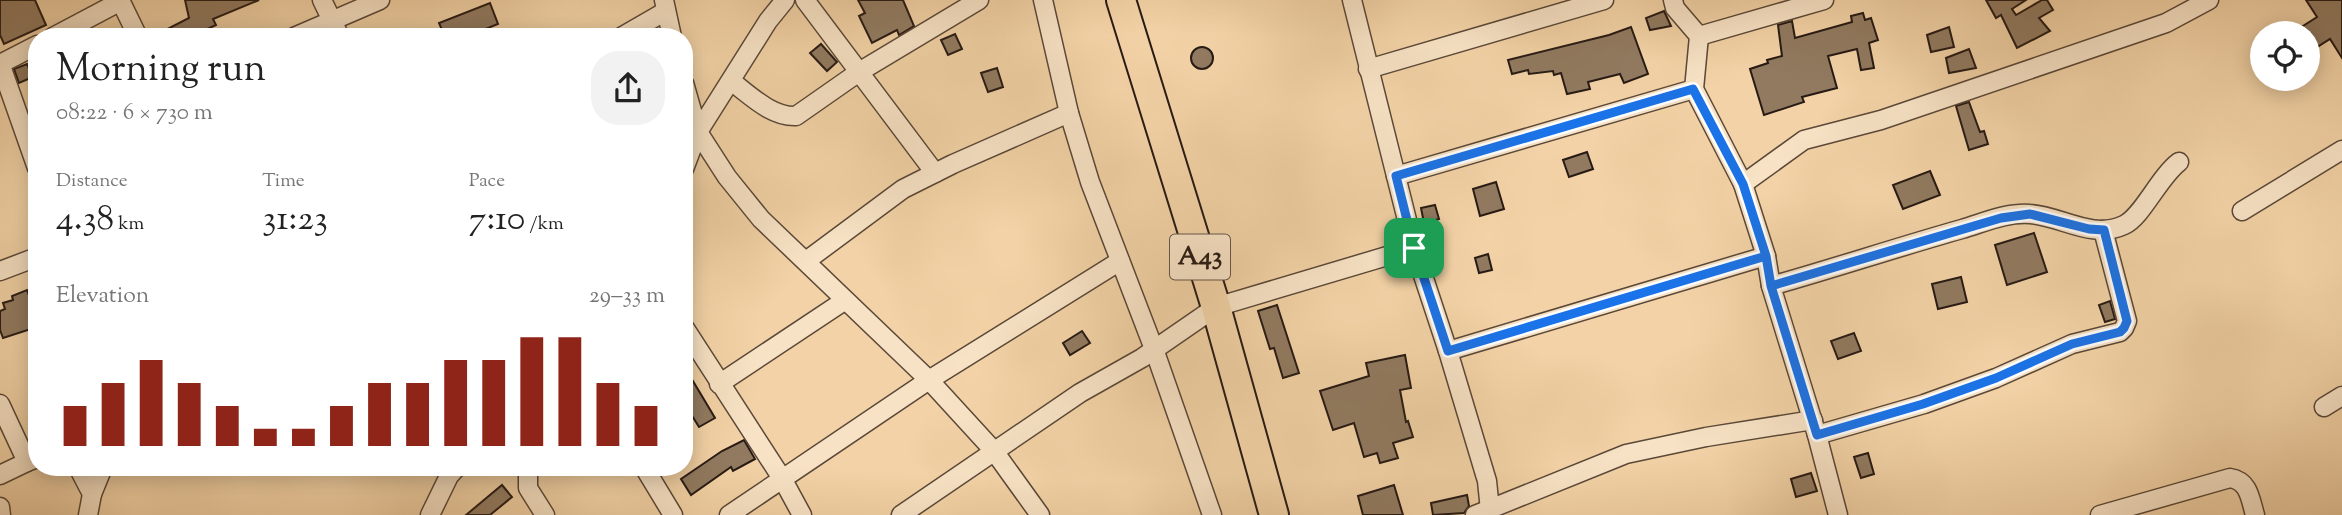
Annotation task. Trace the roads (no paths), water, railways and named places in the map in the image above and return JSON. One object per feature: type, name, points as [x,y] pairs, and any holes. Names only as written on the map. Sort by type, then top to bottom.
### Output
[{"type":"main road","name":"A43","points":[[1121,0],[1216,307],[1274,515]]},
{"type":"street","points":[[322,0],[336,28]]},
{"type":"street","points":[[313,28],[380,0]]},
{"type":"street","points":[[693,145],[698,132],[768,21],[785,0]]},
{"type":"street","points":[[806,0],[935,173]]},
{"type":"street","points":[[731,81],[773,111],[786,116],[796,116],[859,72],[979,0]]},
{"type":"street","points":[[1043,0],[1069,113],[1090,182],[1154,349],[1212,515]]},
{"type":"street","points":[[1352,0],[1414,248],[1487,481],[1483,513],[1626,454],[1706,437],[1815,427],[1923,404],[1996,378],[2072,344],[2120,332],[2127,321],[2104,230]]},
{"type":"street","points":[[1368,69],[1604,0]]},
{"type":"street","points":[[1673,0],[1675,8],[1699,36],[1693,89],[1743,184],[1766,256],[1771,286],[1815,427],[1838,515]]},
{"type":"street","points":[[1699,36],[1824,0]]},
{"type":"street","points":[[1743,184],[1804,140],[1881,120],[2166,23],[2209,0]]},
{"type":"street","points":[[70,28],[120,1],[134,28]]},
{"type":"street","points":[[633,28],[665,5],[670,28]]},
{"type":"street","points":[[28,50],[0,64],[28,143]]},
{"type":"street","points":[[1396,176],[1693,89]]},
{"type":"street","points":[[806,261],[903,190],[1069,113]]},
{"type":"street","points":[[693,114],[698,132],[727,177],[761,219],[929,380],[994,452],[1040,515]]},
{"type":"street","points":[[2242,211],[2342,150]]},
{"type":"street","points":[[1771,286],[1942,234],[2017,215],[2030,214],[2089,229],[2120,227],[2131,222],[2162,177],[2179,162]]},
{"type":"street","points":[[901,515],[1080,393],[1154,349],[1216,307],[1414,248]]},
{"type":"street","points":[[1448,351],[1766,256]]},
{"type":"street","points":[[0,271],[28,260]]},
{"type":"street","points":[[729,515],[929,380],[1121,261]]},
{"type":"street","points":[[719,384],[844,301]]},
{"type":"street","points":[[693,342],[783,480],[802,515]]},
{"type":"street","points":[[2324,407],[2342,396]]},
{"type":"street","points":[[0,404],[28,453]]},
{"type":"street","points":[[0,475],[28,462]]},
{"type":"street","points":[[83,476],[92,494]]},
{"type":"street","points":[[88,515],[99,476]]},
{"type":"street","points":[[430,515],[449,476]]},
{"type":"street","points":[[528,476],[528,488],[545,515]]},
{"type":"street","points":[[649,476],[673,515]]},
{"type":"street","points":[[2100,515],[2230,478],[2240,479],[2246,485],[2255,515]]},
{"type":"street","points":[[0,507],[1,515]]}]
